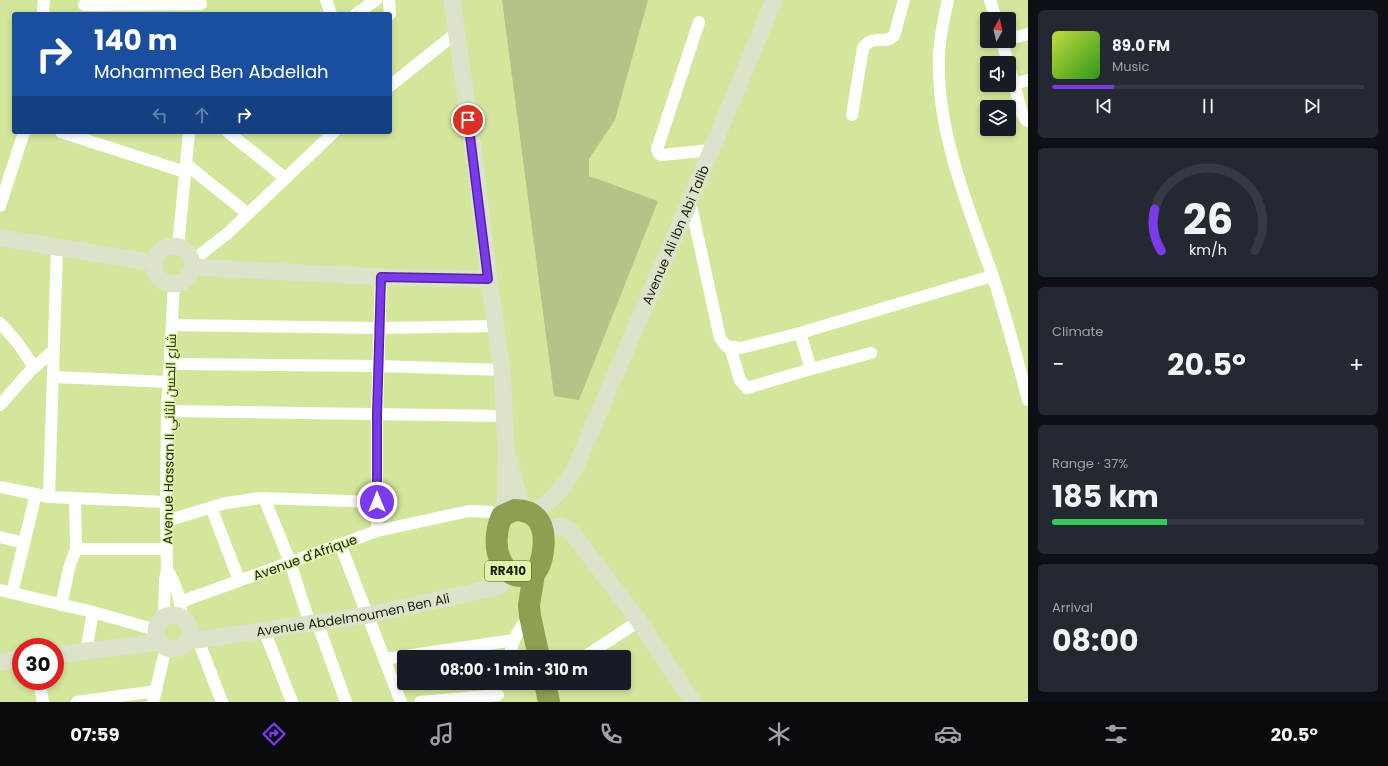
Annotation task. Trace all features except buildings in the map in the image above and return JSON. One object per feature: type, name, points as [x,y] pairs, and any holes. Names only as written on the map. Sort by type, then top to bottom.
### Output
[{"type":"highway","name":"RR410","points":[[530,610],[510,573],[503,566],[497,547],[497,531],[524,518],[544,542],[540,566],[534,574],[530,610],[538,650]]},
{"type":"highway","name":"RR410","points":[[510,573],[516,576],[534,574]]},
{"type":"highway","points":[[546,690],[549,702]]},
{"type":"street","points":[[42,0],[44,12]]},
{"type":"street","points":[[326,0],[330,12]]},
{"type":"street","points":[[359,12],[376,0]]},
{"type":"street","points":[[389,0],[390,12]]},
{"type":"street","points":[[452,0],[473,149],[488,279],[502,370],[506,449],[524,518],[562,526],[570,530],[639,621],[693,702]]},
{"type":"street","name":"Avenue Ali Ibn Abi Talib","points":[[524,518],[554,499],[575,468],[690,201],[774,0]]},
{"type":"street","points":[[852,115],[863,48],[867,42],[872,40],[890,40],[894,36],[904,0]]},
{"type":"street","points":[[948,0],[942,25],[939,57],[942,106],[948,137],[965,200],[992,276],[1015,349],[1028,400]]},
{"type":"street","points":[[990,0],[994,12]]},
{"type":"street","points":[[83,6],[100,2],[201,6]]},
{"type":"street","points":[[699,22],[657,149],[659,154],[662,155],[711,150]]},
{"type":"street","points":[[392,84],[456,33]]},
{"type":"street","points":[[1016,37],[1028,34]]},
{"type":"street","points":[[1016,83],[1028,80]]},
{"type":"street","points":[[1016,91],[1022,113],[1028,121]]},
{"type":"street","points":[[0,206],[23,134]]},
{"type":"street","points":[[68,134],[186,168],[248,214]]},
{"type":"street","points":[[178,247],[189,134]]},
{"type":"street","points":[[231,134],[285,178]]},
{"type":"street","points":[[192,264],[228,233],[332,134]]},
{"type":"street","points":[[690,201],[720,338],[726,346],[730,347],[741,348],[800,334],[992,276]]},
{"type":"street","points":[[0,238],[155,263]]},
{"type":"street","points":[[49,497],[57,247]]},
{"type":"street","points":[[167,247],[178,247],[187,252],[192,264],[191,272],[184,280],[174,284],[160,278],[155,269],[155,263],[158,253],[162,250],[167,247]]},
{"type":"street","points":[[192,264],[381,277],[488,279]]},
{"type":"street","points":[[377,531],[377,415],[381,277]]},
{"type":"street","name":"Avenue Hassan II شارع الحسن الثاني","points":[[154,696],[167,570],[167,411],[174,284]]},
{"type":"street","points":[[0,323],[17,342],[34,367]]},
{"type":"street","points":[[172,325],[380,328],[496,326]]},
{"type":"street","points":[[800,334],[811,369]]},
{"type":"street","points":[[730,347],[740,380],[746,388],[871,353]]},
{"type":"street","points":[[0,405],[34,367],[54,350]]},
{"type":"street","points":[[170,364],[379,366],[502,370]]},
{"type":"street","points":[[53,377],[169,382]]},
{"type":"street","points":[[167,411],[505,416]]},
{"type":"street","points":[[0,487],[49,497],[166,502]]},
{"type":"street","points":[[12,592],[36,494]]},
{"type":"street","points":[[62,605],[70,565],[76,549],[75,498]]},
{"type":"street","points":[[166,521],[211,507],[248,499],[264,498],[377,502]]},
{"type":"street","points":[[264,498],[346,702]]},
{"type":"street","points":[[211,507],[239,580]]},
{"type":"street","name":"Avenue d'Afrique","points":[[181,610],[239,580],[377,531],[470,511],[491,512],[524,518]]},
{"type":"street","points":[[0,536],[24,543]]},
{"type":"street","points":[[340,544],[401,702]]},
{"type":"street","points":[[76,549],[167,549]]},
{"type":"street","points":[[167,570],[175,585],[181,610],[190,628],[193,640],[222,702]]},
{"type":"street","name":"Avenue Abdelmoumen Ben Ali","points":[[0,590],[93,612],[161,634],[170,649],[178,648],[193,640],[368,615],[498,587],[510,573]]},
{"type":"street","name":"Avenue Abdelmoumen Ben Ali","points":[[161,634],[173,615],[181,610]]},
{"type":"street","points":[[511,650],[519,628],[530,610]]},
{"type":"street","points":[[86,651],[93,612]]},
{"type":"street","points":[[595,650],[639,621]]},
{"type":"street","points":[[264,630],[292,702]]},
{"type":"street","points":[[64,654],[86,651],[161,634]]},
{"type":"street","points":[[385,659],[514,640]]},
{"type":"street","points":[[0,662],[12,660]]},
{"type":"street","points":[[41,690],[43,702]]},
{"type":"street","points":[[420,702],[499,693]]},
{"type":"street","points":[[78,702],[154,696]]},
{"type":"green space","points":[[502,0],[648,0],[615,120],[589,159],[589,176],[658,201],[579,400],[554,396]]},
{"type":"route","points":[[377,502],[377,415],[381,277],[488,279],[473,149],[468,120]]}]
